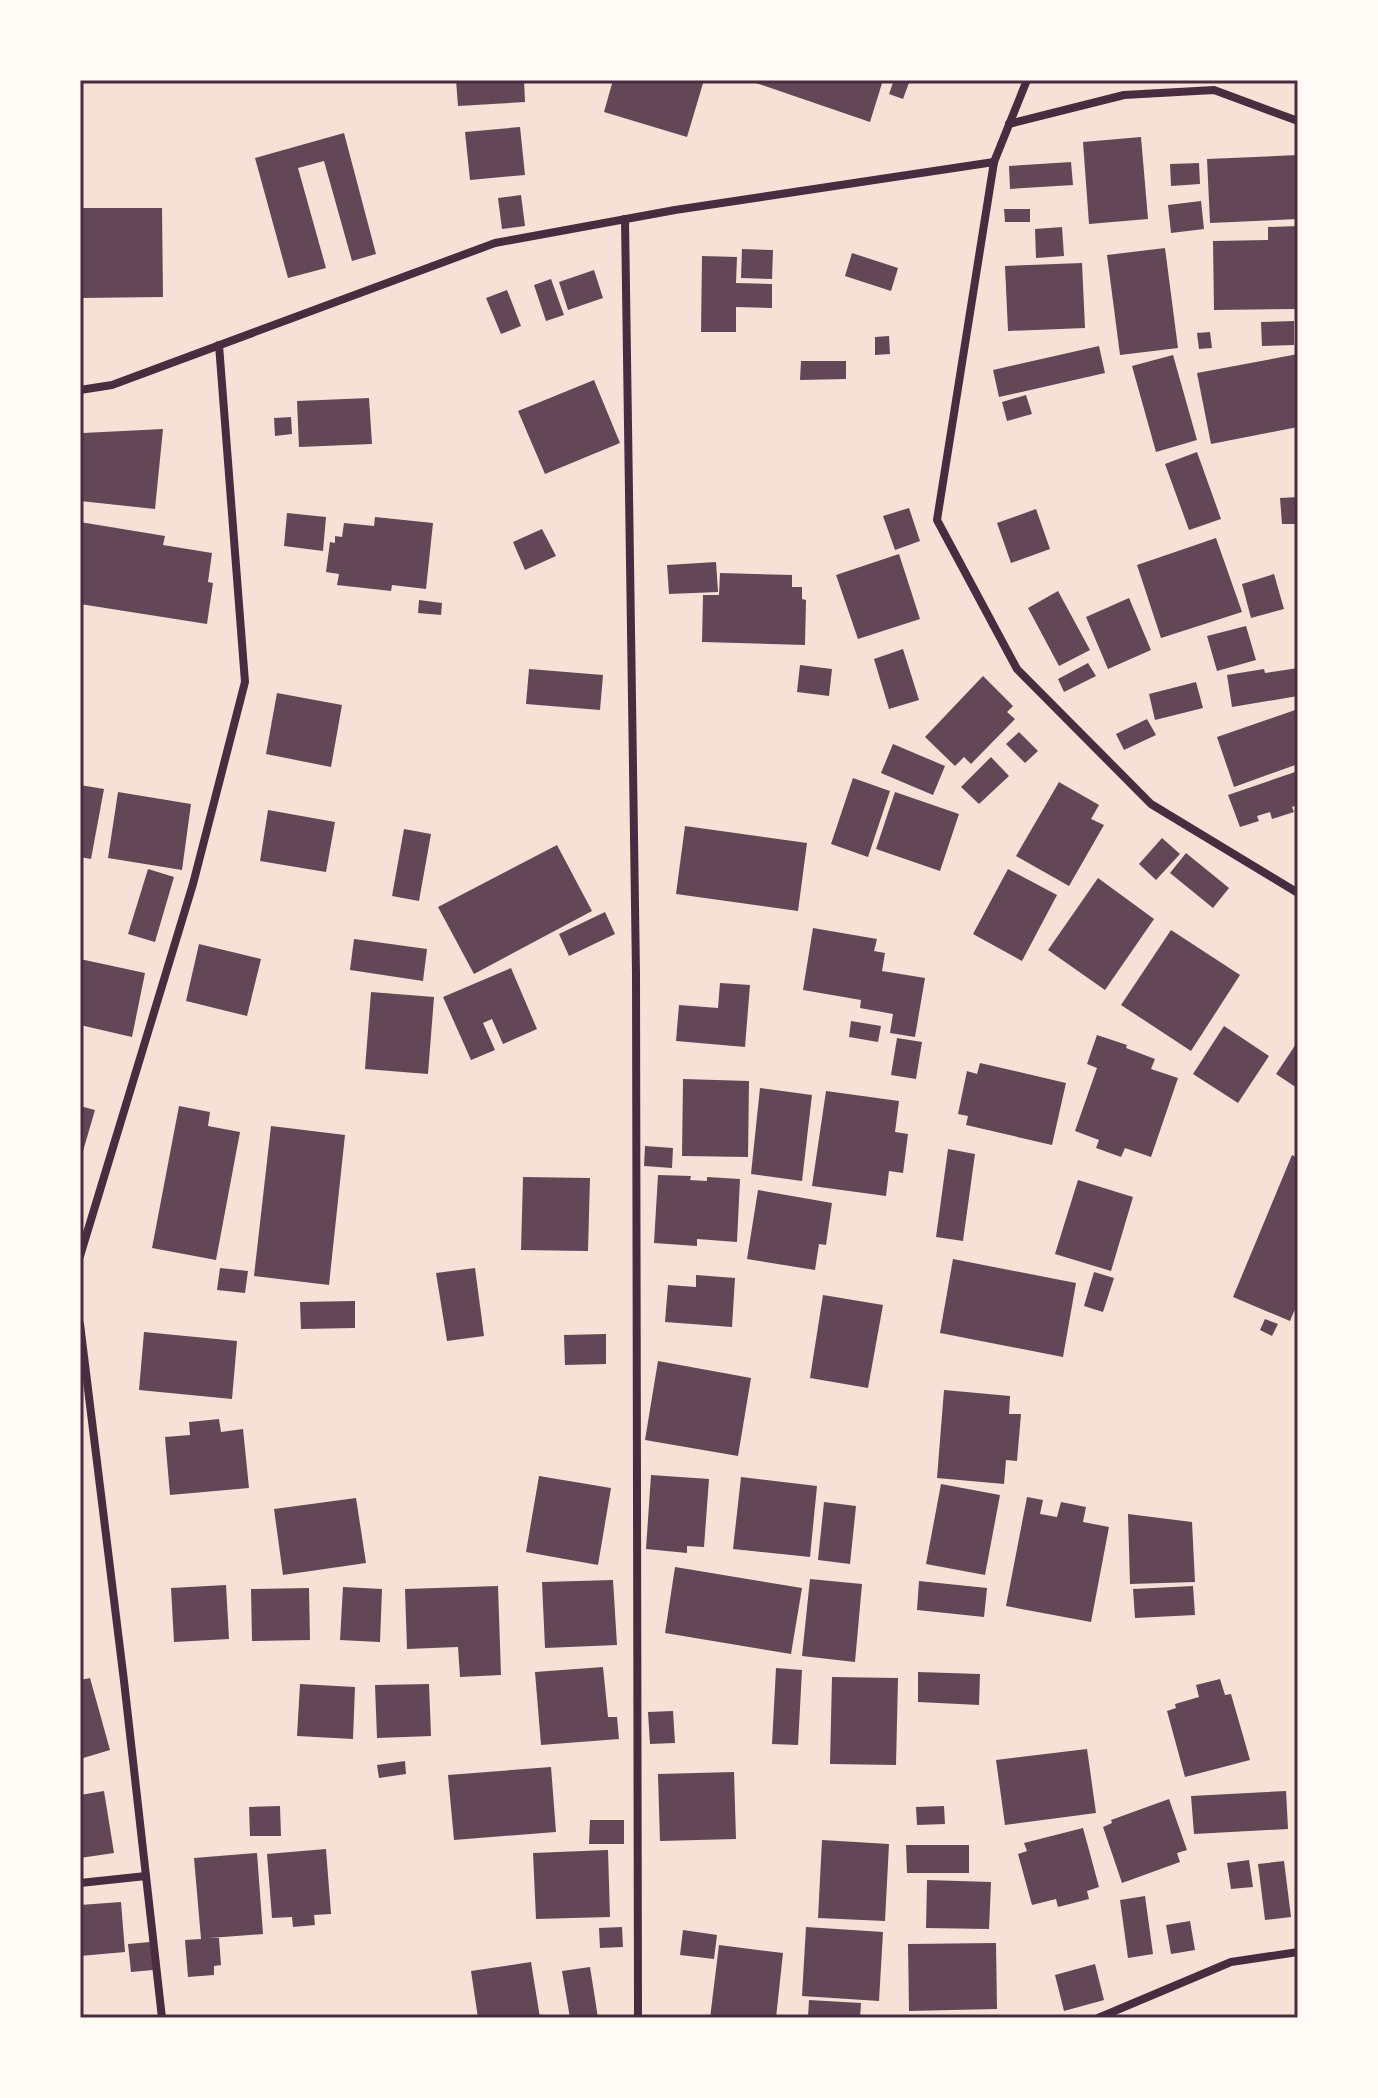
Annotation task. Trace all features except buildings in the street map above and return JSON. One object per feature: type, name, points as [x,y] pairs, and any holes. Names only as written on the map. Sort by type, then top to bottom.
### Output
[{"type":"street","points":[[1027,80],[994,162],[937,520],[1017,669],[1151,804],[1298,893]]},
{"type":"street","points":[[1009,124],[1124,95],[1214,90],[1298,121]]},
{"type":"street","points":[[80,390],[112,385],[495,243],[625,219],[994,162]]},
{"type":"street","points":[[625,219],[636,973],[638,2018]]},
{"type":"street","points":[[80,1256],[193,884],[245,682],[219,345]]},
{"type":"street","points":[[80,1324],[162,2018]]},
{"type":"street","points":[[80,1883],[146,1876]]},
{"type":"street","points":[[1098,2018],[1231,1962],[1298,1952]]}]
